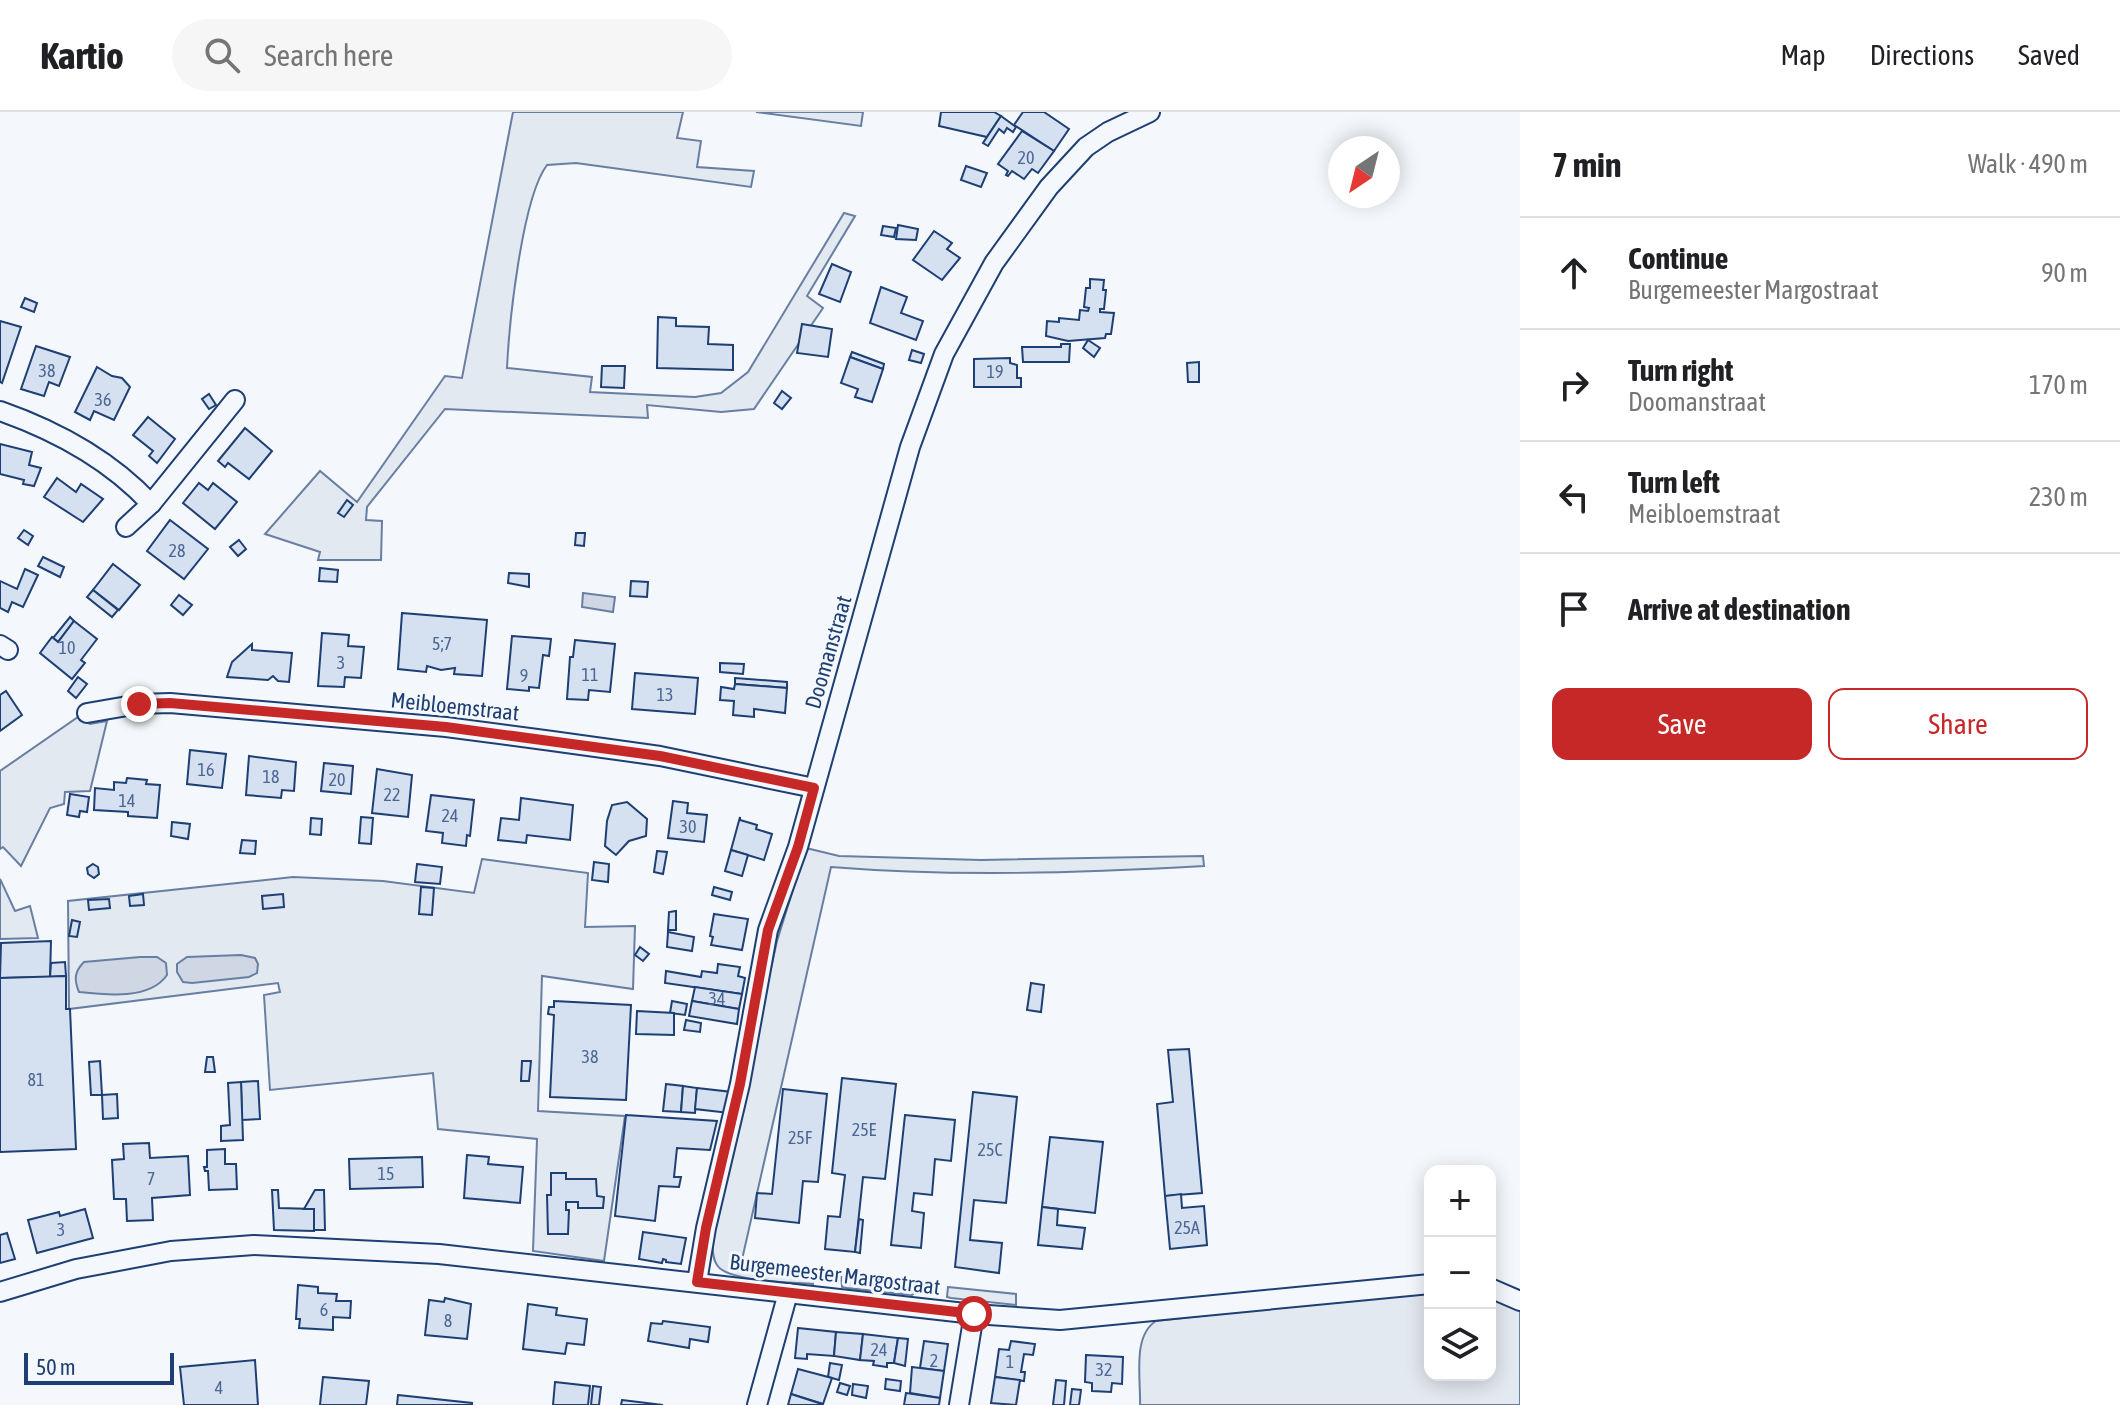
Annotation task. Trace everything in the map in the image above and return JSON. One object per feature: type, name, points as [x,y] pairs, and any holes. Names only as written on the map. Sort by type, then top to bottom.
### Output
[{"type":"street","name":"Doomanstraat","points":[[697,1282],[706,1228],[740,1084],[768,930],[798,847],[910,447],[944,354],[994,263],[1049,187],[1086,147],[1108,132],[1150,112]]},
{"type":"street","points":[[126,527],[151,504],[235,400]]},
{"type":"street","points":[[0,411],[80,447],[132,484],[151,504]]},
{"type":"street","name":"Meibloemstraat","points":[[87,713],[139,704],[170,703],[446,727],[660,756],[814,788]]},
{"type":"street","name":"Burgemeester Margostraat","points":[[0,1292],[76,1269],[171,1251],[254,1245],[439,1254],[551,1269],[697,1282],[974,1314],[1060,1320],[1424,1285]]},
{"type":"street","points":[[1496,1291],[1520,1301]]},
{"type":"street","points":[[757,1405],[788,1293]]},
{"type":"street","points":[[959,1405],[974,1314]]},
{"type":"shaded area","points":[[513,112],[683,112],[677,138],[701,141],[697,167],[754,171],[751,187],[576,163],[547,165],[530,204],[524,232],[507,368],[592,377],[590,392],[695,397],[721,393],[748,372],[844,213],[855,216],[807,296],[823,308],[754,409],[721,412],[647,405],[648,418],[445,409],[367,507],[366,520],[382,521],[381,560],[318,560],[320,552],[265,534],[320,471],[357,502],[445,376],[462,378]]},
{"type":"shaded area","points":[[756,112],[863,112],[861,126]]},
{"type":"shaded area","points":[[583,593],[615,597],[613,612],[582,607]]},
{"type":"shaded area","points":[[78,717],[90,724],[107,721],[90,791],[65,792],[64,804],[50,808],[21,866],[3,847],[0,849],[0,771]]},
{"type":"shaded area","points":[[806,848],[839,856],[981,860],[1203,856],[1204,866],[1017,873],[831,867],[741,1264],[814,1271],[813,1284],[746,1278],[723,1271],[714,1258],[712,1234],[777,941]]},
{"type":"shaded area","points":[[482,859],[588,873],[585,927],[635,926],[633,989],[542,976],[538,1111],[625,1116],[604,1261],[533,1251],[537,1139],[438,1129],[433,1073],[270,1090],[264,995],[280,992],[278,983],[69,1009],[68,901],[293,877],[383,881],[474,893]]},
{"type":"shaded area","points":[[0,879],[15,911],[30,906],[38,938],[0,939]]},
{"type":"shaded area","points":[[241,955],[255,958],[257,973],[249,977],[192,983],[183,982],[177,972],[177,964],[187,957]]},
{"type":"shaded area","points":[[157,957],[166,963],[167,975],[150,989],[127,994],[79,992],[76,976],[84,962]]},
{"type":"shaded area","points":[[841,1274],[916,1283],[916,1292],[912,1295],[842,1287]]},
{"type":"shaded area","points":[[948,1287],[1016,1294],[1016,1305],[947,1297]]},
{"type":"shaded area","points":[[1424,1291],[1424,1381],[1496,1381],[1496,1299],[1520,1309],[1520,1405],[1140,1405],[1141,1347],[1148,1328],[1156,1321]]},
{"type":"building","points":[[941,112],[994,112],[1001,116],[987,137],[939,126]]},
{"type":"building","points":[[1023,112],[1044,112],[1069,129],[1054,151],[1014,125]]},
{"type":"building","points":[[1001,116],[1016,127],[1013,132],[1007,128],[1004,133],[999,129],[988,146],[983,143]]},
{"type":"building","points":[[1022,131],[1054,151],[1038,173],[1032,169],[1024,179],[1012,171],[1006,175],[1008,171],[998,164]]},
{"type":"building","points":[[966,166],[987,173],[981,187],[961,180]]},
{"type":"building","points":[[898,225],[918,229],[916,240],[896,239]]},
{"type":"building","points":[[883,226],[896,228],[894,237],[881,235]]},
{"type":"building","points":[[934,231],[952,243],[947,249],[960,258],[942,280],[913,260]]},
{"type":"building","points":[[832,264],[851,272],[840,302],[819,294]]},
{"type":"building","points":[[1090,279],[1104,280],[1104,309],[1100,312],[1114,313],[1111,334],[1106,334],[1105,338],[1068,341],[1046,336],[1047,321],[1059,322],[1059,318],[1079,320],[1080,310],[1088,311],[1089,308],[1084,307]]},
{"type":"building","points":[[881,287],[907,297],[901,313],[923,321],[916,340],[870,323]]},
{"type":"building","points":[[25,298],[37,303],[34,312],[21,307]]},
{"type":"building","points":[[658,317],[676,318],[676,326],[709,327],[708,344],[733,345],[733,370],[657,368]]},
{"type":"building","points":[[0,321],[21,327],[2,383],[0,382]]},
{"type":"building","points":[[802,324],[832,329],[828,357],[797,353]]},
{"type":"building","points":[[1088,340],[1100,348],[1094,357],[1083,348]]},
{"type":"building","points":[[1061,344],[1070,344],[1069,362],[1023,362],[1022,347],[1061,347]]},
{"type":"building","points":[[36,346],[70,357],[59,386],[49,382],[44,396],[21,389]]},
{"type":"building","points":[[912,350],[924,354],[921,363],[909,360]]},
{"type":"building","points":[[852,352],[884,364],[883,369],[850,357]]},
{"type":"building","points":[[850,357],[883,369],[872,402],[855,397],[858,389],[841,383]]},
{"type":"building","points":[[1010,358],[1010,363],[1017,365],[1021,387],[974,387],[974,359]]},
{"type":"building","points":[[1199,362],[1199,382],[1188,382],[1187,363]]},
{"type":"building","points":[[602,366],[625,366],[624,388],[601,387]]},
{"type":"building","points":[[97,367],[122,378],[130,387],[114,420],[94,411],[90,420],[75,412]]},
{"type":"building","points":[[782,391],[791,398],[782,409],[774,403]]},
{"type":"building","points":[[209,394],[216,405],[209,409],[202,399]]},
{"type":"building","points":[[148,417],[175,439],[157,463],[149,456],[153,451],[133,435]]},
{"type":"building","points":[[245,428],[272,451],[249,479],[228,463],[225,467],[218,461]]},
{"type":"building","points":[[0,444],[32,452],[29,465],[41,468],[34,486],[0,474]]},
{"type":"building","points":[[57,478],[76,492],[81,484],[103,499],[83,522],[44,497]]},
{"type":"building","points":[[199,483],[208,490],[213,483],[237,502],[215,529],[183,503]]},
{"type":"building","points":[[347,500],[353,505],[344,517],[338,513]]},
{"type":"building","points":[[170,520],[208,549],[184,579],[147,551]]},
{"type":"building","points":[[24,530],[33,536],[28,545],[18,538]]},
{"type":"building","points":[[576,533],[585,533],[584,546],[575,545]]},
{"type":"building","points":[[239,540],[246,549],[238,556],[230,547]]},
{"type":"building","points":[[43,557],[64,567],[60,577],[38,566]]},
{"type":"building","points":[[113,564],[140,585],[119,610],[93,590]]},
{"type":"building","points":[[320,568],[338,570],[337,582],[319,581]]},
{"type":"building","points":[[25,569],[38,575],[23,607],[12,602],[8,612],[0,608],[0,581],[17,589]]},
{"type":"building","points":[[509,573],[529,574],[529,587],[508,583]]},
{"type":"building","points":[[631,581],[648,582],[647,597],[630,596]]},
{"type":"building","points":[[93,590],[118,610],[112,617],[87,597]]},
{"type":"building","points":[[179,595],[192,605],[183,615],[171,605]]},
{"type":"building","points":[[402,613],[487,620],[482,676],[454,674],[455,668],[441,670],[427,666],[426,672],[398,669]]},
{"type":"building","points":[[70,617],[74,621],[58,642],[53,638]]},
{"type":"building","points":[[74,621],[97,639],[81,660],[85,663],[72,679],[40,653],[52,637],[58,642]]},
{"type":"building","points":[[322,633],[349,635],[348,646],[364,647],[361,678],[345,677],[344,687],[318,686]]},
{"type":"building","points":[[512,636],[551,639],[549,656],[543,655],[539,688],[529,687],[529,691],[507,689]]},
{"type":"building","points":[[575,640],[615,644],[610,692],[589,690],[588,700],[567,699],[570,657],[573,657]]},
{"type":"building","points":[[252,644],[252,650],[292,653],[289,682],[278,681],[273,676],[268,680],[227,677],[232,662]]},
{"type":"building","points":[[720,663],[744,664],[743,674],[720,672]]},
{"type":"building","points":[[635,673],[698,678],[695,714],[632,709]]},
{"type":"building","points":[[78,677],[87,684],[76,698],[68,691]]},
{"type":"building","points":[[735,678],[787,682],[787,688],[735,684]]},
{"type":"building","points":[[735,684],[787,688],[785,713],[754,709],[754,717],[733,715],[734,701],[720,700],[721,687],[734,689]]},
{"type":"building","points":[[6,691],[22,715],[0,731],[0,695]]},
{"type":"building","points":[[190,750],[226,754],[222,788],[187,784]]},
{"type":"building","points":[[249,756],[296,762],[294,791],[282,790],[281,798],[246,795]]},
{"type":"building","points":[[324,763],[353,766],[351,794],[321,791]]},
{"type":"building","points":[[377,769],[412,775],[408,817],[372,813]]},
{"type":"building","points":[[127,778],[160,785],[157,818],[94,810],[95,788],[114,790],[114,782],[126,783]]},
{"type":"building","points":[[70,794],[89,797],[87,812],[80,811],[79,817],[67,815]]},
{"type":"building","points":[[431,795],[474,800],[466,846],[442,843],[443,833],[426,831]]},
{"type":"building","points":[[521,798],[573,805],[570,840],[527,835],[526,843],[498,840],[501,818],[519,820]]},
{"type":"building","points":[[673,801],[688,803],[687,813],[707,815],[704,842],[668,838]]},
{"type":"building","points":[[627,802],[647,819],[646,836],[629,841],[616,855],[605,846],[607,821],[612,805]]},
{"type":"building","points":[[361,817],[373,818],[371,844],[359,843]]},
{"type":"building","points":[[740,817],[740,820],[757,825],[756,829],[772,834],[764,860],[731,850]]},
{"type":"building","points":[[311,818],[322,819],[321,835],[310,834]]},
{"type":"building","points":[[172,822],[190,824],[188,839],[171,836]]},
{"type":"building","points":[[242,840],[256,841],[255,854],[240,853]]},
{"type":"building","points":[[731,850],[748,855],[742,876],[725,871]]},
{"type":"building","points":[[657,851],[667,852],[663,874],[654,872]]},
{"type":"building","points":[[594,862],[609,864],[608,882],[592,880]]},
{"type":"building","points":[[93,864],[98,867],[99,874],[94,878],[88,874],[87,868]]},
{"type":"building","points":[[417,864],[442,867],[440,884],[415,882]]},
{"type":"building","points":[[421,887],[434,888],[432,915],[419,914]]},
{"type":"building","points":[[714,887],[732,892],[730,900],[712,895]]},
{"type":"building","points":[[143,894],[144,905],[130,906],[129,896]]},
{"type":"building","points":[[283,894],[284,907],[263,909],[262,896]]},
{"type":"building","points":[[109,899],[110,908],[89,910],[88,900]]},
{"type":"building","points":[[676,911],[676,930],[668,930],[669,912]]},
{"type":"building","points":[[714,914],[748,919],[742,950],[711,945]]},
{"type":"building","points":[[72,920],[80,922],[77,937],[69,936]]},
{"type":"building","points":[[668,932],[694,937],[692,951],[667,947]]},
{"type":"building","points":[[51,941],[50,977],[0,978],[1,943]]},
{"type":"building","points":[[640,947],[649,954],[643,961],[635,955]]},
{"type":"building","points":[[65,962],[66,976],[50,977],[51,963]]},
{"type":"building","points":[[718,964],[740,967],[738,976],[745,978],[742,994],[665,983],[666,971],[701,977],[702,971],[717,973]]},
{"type":"building","points":[[66,976],[76,1149],[0,1152],[0,978]]},
{"type":"building","points":[[1031,983],[1044,985],[1041,1012],[1027,1010]]},
{"type":"building","points":[[695,987],[742,994],[739,1009],[692,1001]]},
{"type":"building","points":[[554,1001],[631,1005],[626,1100],[550,1097],[554,1015],[548,1014],[549,1007],[554,1007]]},
{"type":"building","points":[[672,1001],[687,1004],[685,1015],[670,1013]]},
{"type":"building","points":[[692,1001],[739,1009],[737,1024],[689,1016]]},
{"type":"building","points":[[637,1011],[674,1013],[674,1035],[636,1034]]},
{"type":"building","points":[[686,1020],[701,1023],[700,1032],[684,1030]]},
{"type":"building","points":[[1189,1049],[1202,1193],[1165,1196],[1157,1104],[1173,1102],[1168,1050]]},
{"type":"building","points":[[207,1057],[213,1057],[215,1072],[205,1072]]},
{"type":"building","points":[[100,1061],[102,1095],[91,1095],[89,1062]]},
{"type":"building","points":[[522,1061],[531,1061],[529,1081],[521,1081]]},
{"type":"building","points":[[842,1078],[896,1084],[885,1179],[863,1177],[855,1252],[825,1249],[828,1216],[840,1217],[845,1175],[832,1173]]},
{"type":"building","points":[[258,1081],[260,1119],[242,1120],[241,1082]]},
{"type":"building","points":[[241,1082],[243,1140],[221,1141],[221,1126],[230,1125],[228,1083]]},
{"type":"building","points":[[666,1084],[683,1086],[681,1112],[663,1111]]},
{"type":"building","points":[[683,1086],[697,1088],[695,1113],[681,1112]]},
{"type":"building","points":[[697,1088],[732,1092],[729,1113],[695,1109]]},
{"type":"building","points":[[783,1089],[827,1094],[818,1182],[803,1181],[799,1223],[755,1218],[757,1193],[772,1194]]},
{"type":"building","points":[[973,1092],[1017,1097],[1006,1203],[974,1200],[970,1240],[1002,1243],[999,1273],[955,1267]]},
{"type":"building","points":[[117,1094],[118,1118],[103,1119],[102,1095]]},
{"type":"building","points":[[626,1115],[717,1121],[710,1150],[677,1148],[674,1177],[681,1177],[679,1187],[659,1186],[655,1221],[615,1216]]},
{"type":"building","points":[[905,1115],[955,1120],[951,1161],[935,1159],[932,1195],[914,1193],[912,1211],[924,1213],[921,1248],[891,1245]]},
{"type":"building","points":[[1050,1137],[1103,1142],[1095,1213],[1042,1207]]},
{"type":"building","points":[[149,1143],[150,1158],[188,1156],[190,1195],[152,1198],[153,1220],[127,1221],[126,1199],[114,1199],[112,1160],[124,1159],[123,1144]]},
{"type":"building","points":[[225,1149],[225,1164],[236,1164],[237,1189],[209,1190],[208,1171],[204,1167],[207,1167],[207,1150]]},
{"type":"building","points":[[467,1155],[489,1157],[488,1164],[523,1167],[520,1203],[464,1198]]},
{"type":"building","points":[[422,1157],[423,1187],[350,1189],[349,1159]]},
{"type":"building","points":[[551,1173],[566,1173],[566,1179],[596,1179],[597,1196],[604,1197],[603,1208],[578,1208],[578,1202],[566,1202],[566,1210],[569,1210],[568,1234],[548,1234],[547,1195],[551,1195]]},
{"type":"building","points":[[272,1190],[278,1190],[279,1208],[314,1209],[314,1231],[274,1230]]},
{"type":"building","points":[[315,1190],[324,1190],[325,1230],[314,1230],[314,1209],[304,1209]]},
{"type":"building","points":[[1181,1194],[1182,1208],[1204,1206],[1207,1245],[1170,1249],[1165,1196]]},
{"type":"building","points":[[1042,1207],[1058,1209],[1057,1225],[1085,1228],[1082,1249],[1038,1245]]},
{"type":"building","points":[[85,1209],[93,1238],[37,1253],[28,1220]]},
{"type":"building","points":[[859,1219],[863,1220],[860,1253],[855,1252]]},
{"type":"building","points":[[643,1232],[686,1238],[681,1264],[663,1259],[662,1263],[639,1259]]},
{"type":"building","points":[[7,1233],[15,1259],[0,1263],[0,1235]]},
{"type":"building","points":[[298,1285],[318,1287],[318,1293],[337,1294],[336,1301],[351,1301],[350,1318],[333,1317],[333,1330],[299,1328],[300,1319],[296,1319]]},
{"type":"building","points":[[445,1298],[471,1304],[467,1339],[425,1335],[429,1300],[444,1302]]},
{"type":"building","points":[[528,1304],[557,1308],[556,1315],[587,1319],[584,1345],[567,1343],[565,1354],[523,1349]]},
{"type":"building","points":[[663,1321],[710,1327],[708,1342],[690,1339],[689,1348],[648,1341],[651,1323],[662,1324]]},
{"type":"building","points":[[798,1328],[836,1332],[834,1356],[807,1354],[807,1359],[795,1358]]},
{"type":"building","points":[[836,1332],[863,1334],[860,1360],[834,1356]]},
{"type":"building","points":[[863,1334],[898,1338],[894,1363],[887,1363],[887,1367],[873,1365],[874,1361],[860,1360]]},
{"type":"building","points":[[898,1338],[908,1339],[905,1366],[894,1363]]},
{"type":"building","points":[[924,1341],[948,1344],[944,1371],[920,1368]]},
{"type":"building","points":[[1011,1341],[1035,1344],[1033,1355],[1024,1354],[1021,1372],[1025,1372],[1024,1381],[995,1377],[999,1349],[1009,1350]]},
{"type":"building","points":[[1086,1355],[1123,1357],[1122,1384],[1112,1383],[1111,1392],[1092,1391],[1092,1383],[1085,1382]]},
{"type":"building","points":[[255,1360],[258,1405],[184,1405],[180,1367]]},
{"type":"building","points":[[830,1363],[842,1365],[839,1380],[828,1377]]},
{"type":"building","points":[[912,1367],[944,1371],[940,1398],[910,1393]]},
{"type":"building","points":[[798,1369],[832,1378],[823,1404],[791,1394]]},
{"type":"building","points":[[323,1377],[369,1381],[366,1405],[320,1405]]},
{"type":"building","points":[[995,1377],[1020,1380],[1016,1405],[991,1403]]},
{"type":"building","points":[[886,1379],[901,1381],[900,1391],[885,1389]]},
{"type":"building","points":[[1056,1380],[1066,1381],[1064,1405],[1053,1405]]},
{"type":"building","points":[[555,1382],[590,1386],[588,1405],[553,1405]]},
{"type":"building","points":[[840,1383],[850,1386],[847,1395],[837,1392]]},
{"type":"building","points":[[853,1384],[868,1386],[866,1398],[852,1395]]},
{"type":"building","points":[[593,1386],[601,1387],[599,1405],[591,1405]]},
{"type":"building","points":[[1072,1389],[1081,1390],[1079,1405],[1070,1405]]},
{"type":"building","points":[[906,1393],[940,1398],[939,1405],[904,1405]]},
{"type":"building","points":[[791,1394],[822,1404],[788,1405]]},
{"type":"building","points":[[398,1395],[472,1403],[472,1405],[397,1405]]},
{"type":"building","points":[[622,1400],[663,1405],[621,1405]]},
{"type":"route","points":[[139,704],[170,703],[446,727],[660,756],[814,788],[798,847],[768,930],[740,1084],[706,1228],[697,1282],[974,1314]]}]
